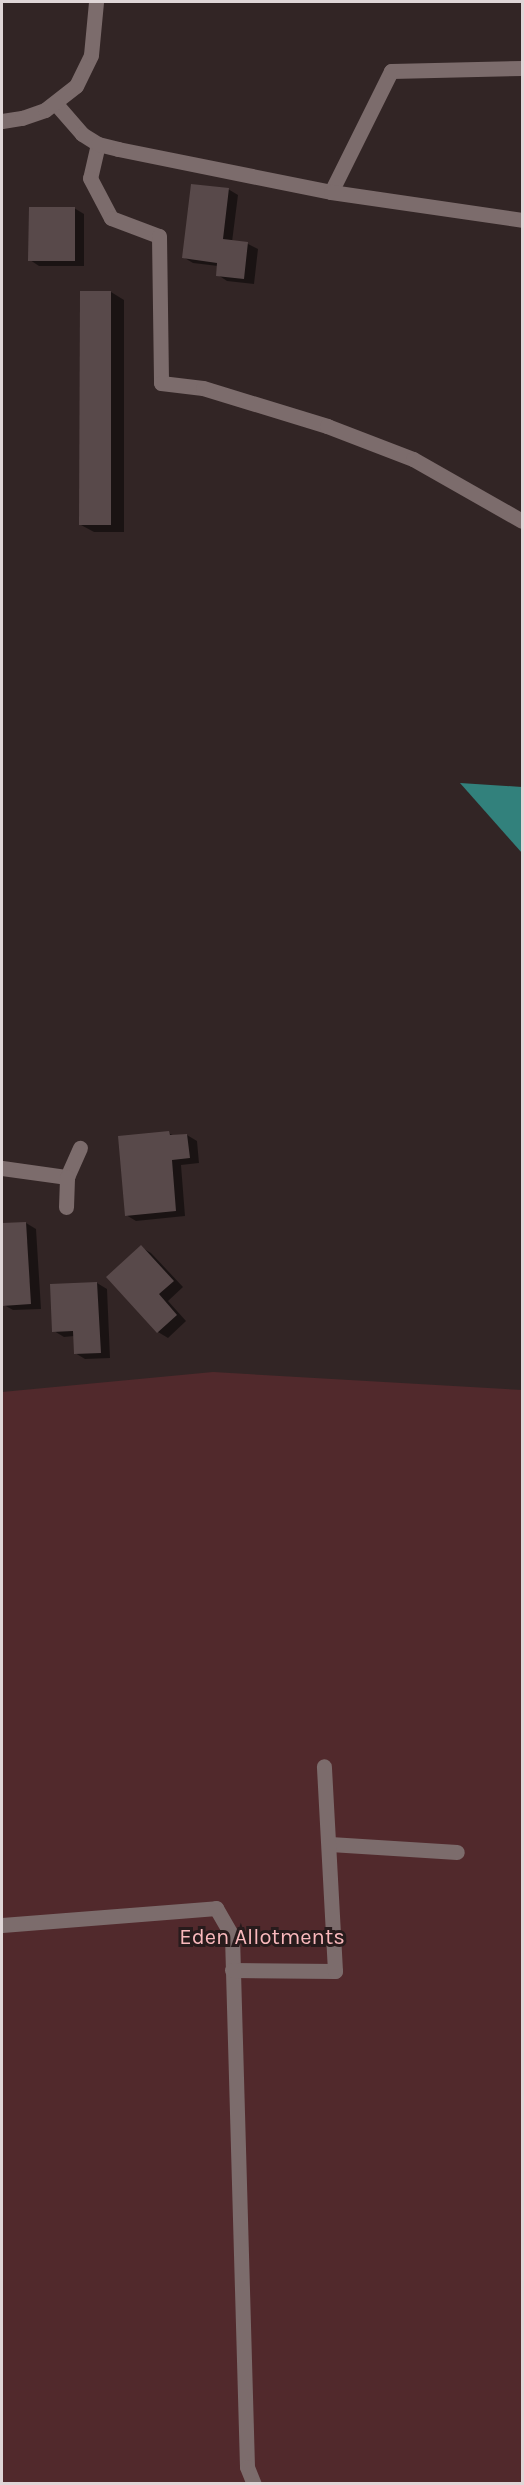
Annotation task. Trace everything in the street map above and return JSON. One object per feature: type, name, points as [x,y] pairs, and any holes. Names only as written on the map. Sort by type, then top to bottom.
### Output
[{"type":"street","points":[[2,121],[22,118],[56,105],[76,86],[87,65],[93,44],[96,2]]},
{"type":"street","points":[[331,192],[391,71],[522,68]]},
{"type":"street","points":[[56,105],[82,134],[98,144],[331,192],[522,220]]},
{"type":"street","points":[[98,144],[90,178],[111,218],[159,236],[161,383],[203,388],[327,426],[413,459],[522,521]]},
{"type":"street","points":[[66,1207],[67,1177],[80,1148]]},
{"type":"street","points":[[2,1168],[67,1177]]},
{"type":"street","points":[[232,1970],[335,1971],[330,1844],[324,1766]]},
{"type":"street","points":[[330,1844],[457,1852]]},
{"type":"street","points":[[2,1925],[216,1908],[232,1936],[247,2467],[254,2484]]},
{"type":"green space","name":"Eden Allotments","points":[[213,1372],[522,1390],[522,2483],[2,2484],[2,1392]]},
{"type":"water","points":[[460,783],[522,787],[522,853]]},
{"type":"building","points":[[191,184],[229,188],[223,239],[248,242],[244,279],[216,276],[217,263],[182,258]]},
{"type":"building","points":[[29,207],[75,207],[75,261],[28,261]]},
{"type":"building","points":[[80,291],[111,291],[111,525],[79,525]]},
{"type":"building","points":[[169,1131],[170,1135],[187,1134],[190,1158],[172,1160],[176,1211],[125,1216],[118,1136]]},
{"type":"building","points":[[26,1222],[31,1304],[2,1306],[2,1223]]},
{"type":"building","points":[[141,1245],[174,1281],[159,1294],[177,1315],[157,1333],[106,1277]]},
{"type":"building","points":[[97,1282],[101,1353],[74,1354],[73,1331],[52,1332],[50,1284]]}]
